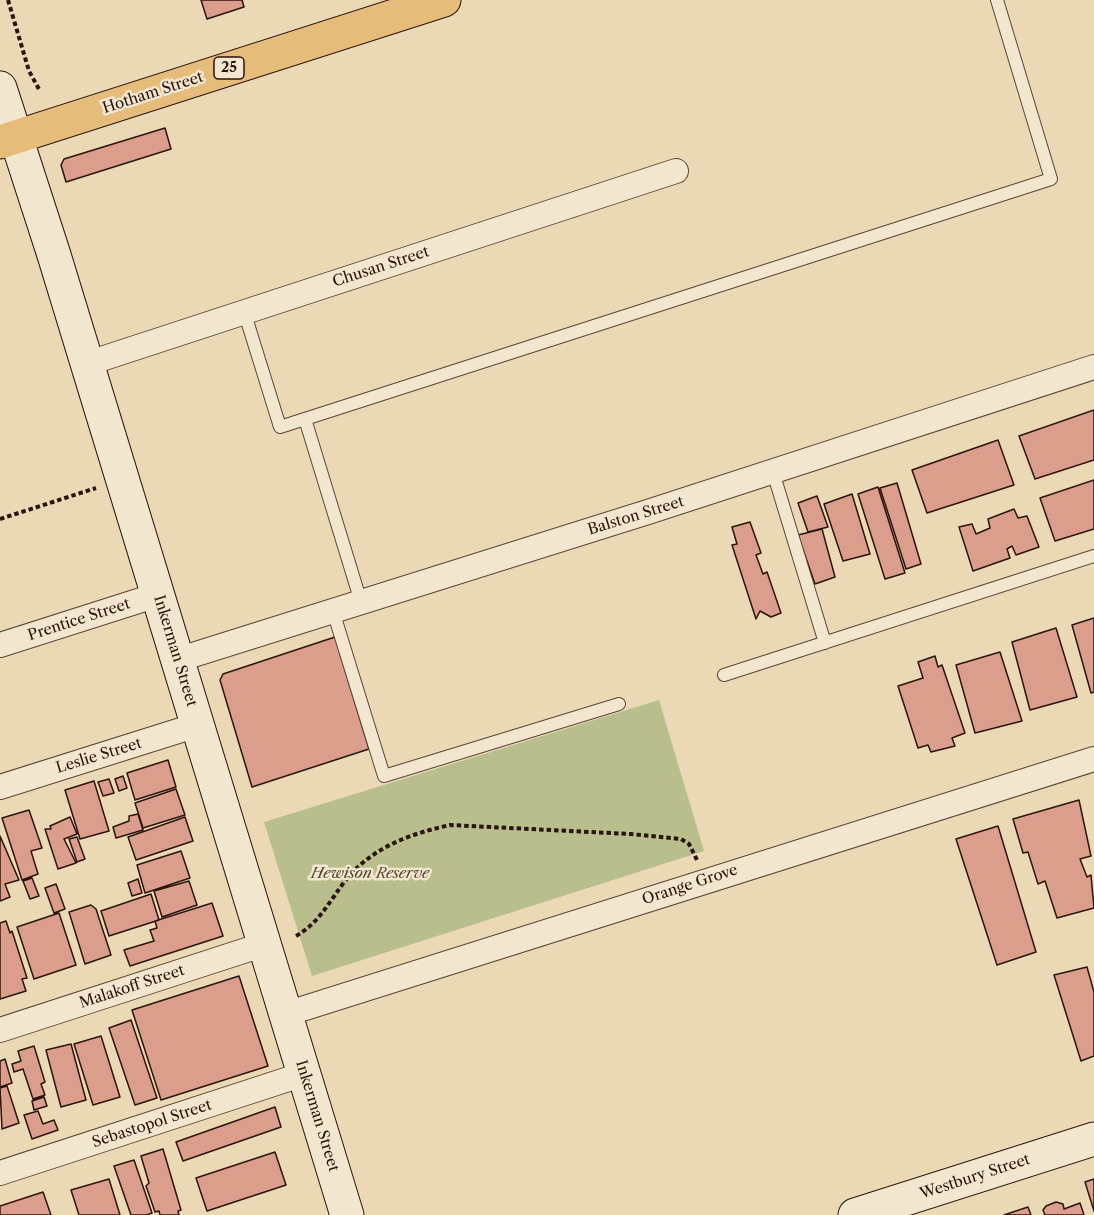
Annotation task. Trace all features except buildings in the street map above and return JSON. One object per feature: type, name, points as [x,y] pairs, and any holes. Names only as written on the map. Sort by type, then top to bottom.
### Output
[{"type":"main road","name":"Hotham Street","points":[[8,140],[427,2]]},
{"type":"street","name":"Inkerman Street","points":[[0,88],[8,140],[54,255],[347,1215]]},
{"type":"street","name":"Chusan Street","points":[[86,364],[676,171]]},
{"type":"street","name":"Balston Street","points":[[177,660],[773,472],[1094,367]]},
{"type":"street","name":"Prentice Street","points":[[0,645],[157,595]]},
{"type":"street","name":"Leslie Street","points":[[0,787],[197,725]]},
{"type":"street","name":"Orange Grove","points":[[286,1014],[704,880],[1094,759]]},
{"type":"street","name":"Malakoff Street","points":[[0,1030],[265,944]]},
{"type":"street","name":"Sebastopol Street","points":[[0,1173],[304,1074]]},
{"type":"street","name":"Westbury Street","points":[[855,1215],[1094,1139]]},
{"type":"lane","points":[[244,311],[280,427],[1051,179],[997,0]]},
{"type":"lane","points":[[305,419],[361,602]]},
{"type":"lane","points":[[773,472],[825,643]]},
{"type":"lane","points":[[724,675],[1094,556]]},
{"type":"lane","points":[[333,611],[384,776],[619,704]]},
{"type":"path","points":[[8,0],[29,71],[40,91]]},
{"type":"path","points":[[0,519],[122,479]]},
{"type":"path","points":[[296,936],[310,928],[359,865],[376,851],[427,830],[450,825],[630,834],[681,839],[689,844],[704,880]]},
{"type":"green space","name":"Hewison Reserve","points":[[659,700],[704,851],[312,976],[264,822]]}]
